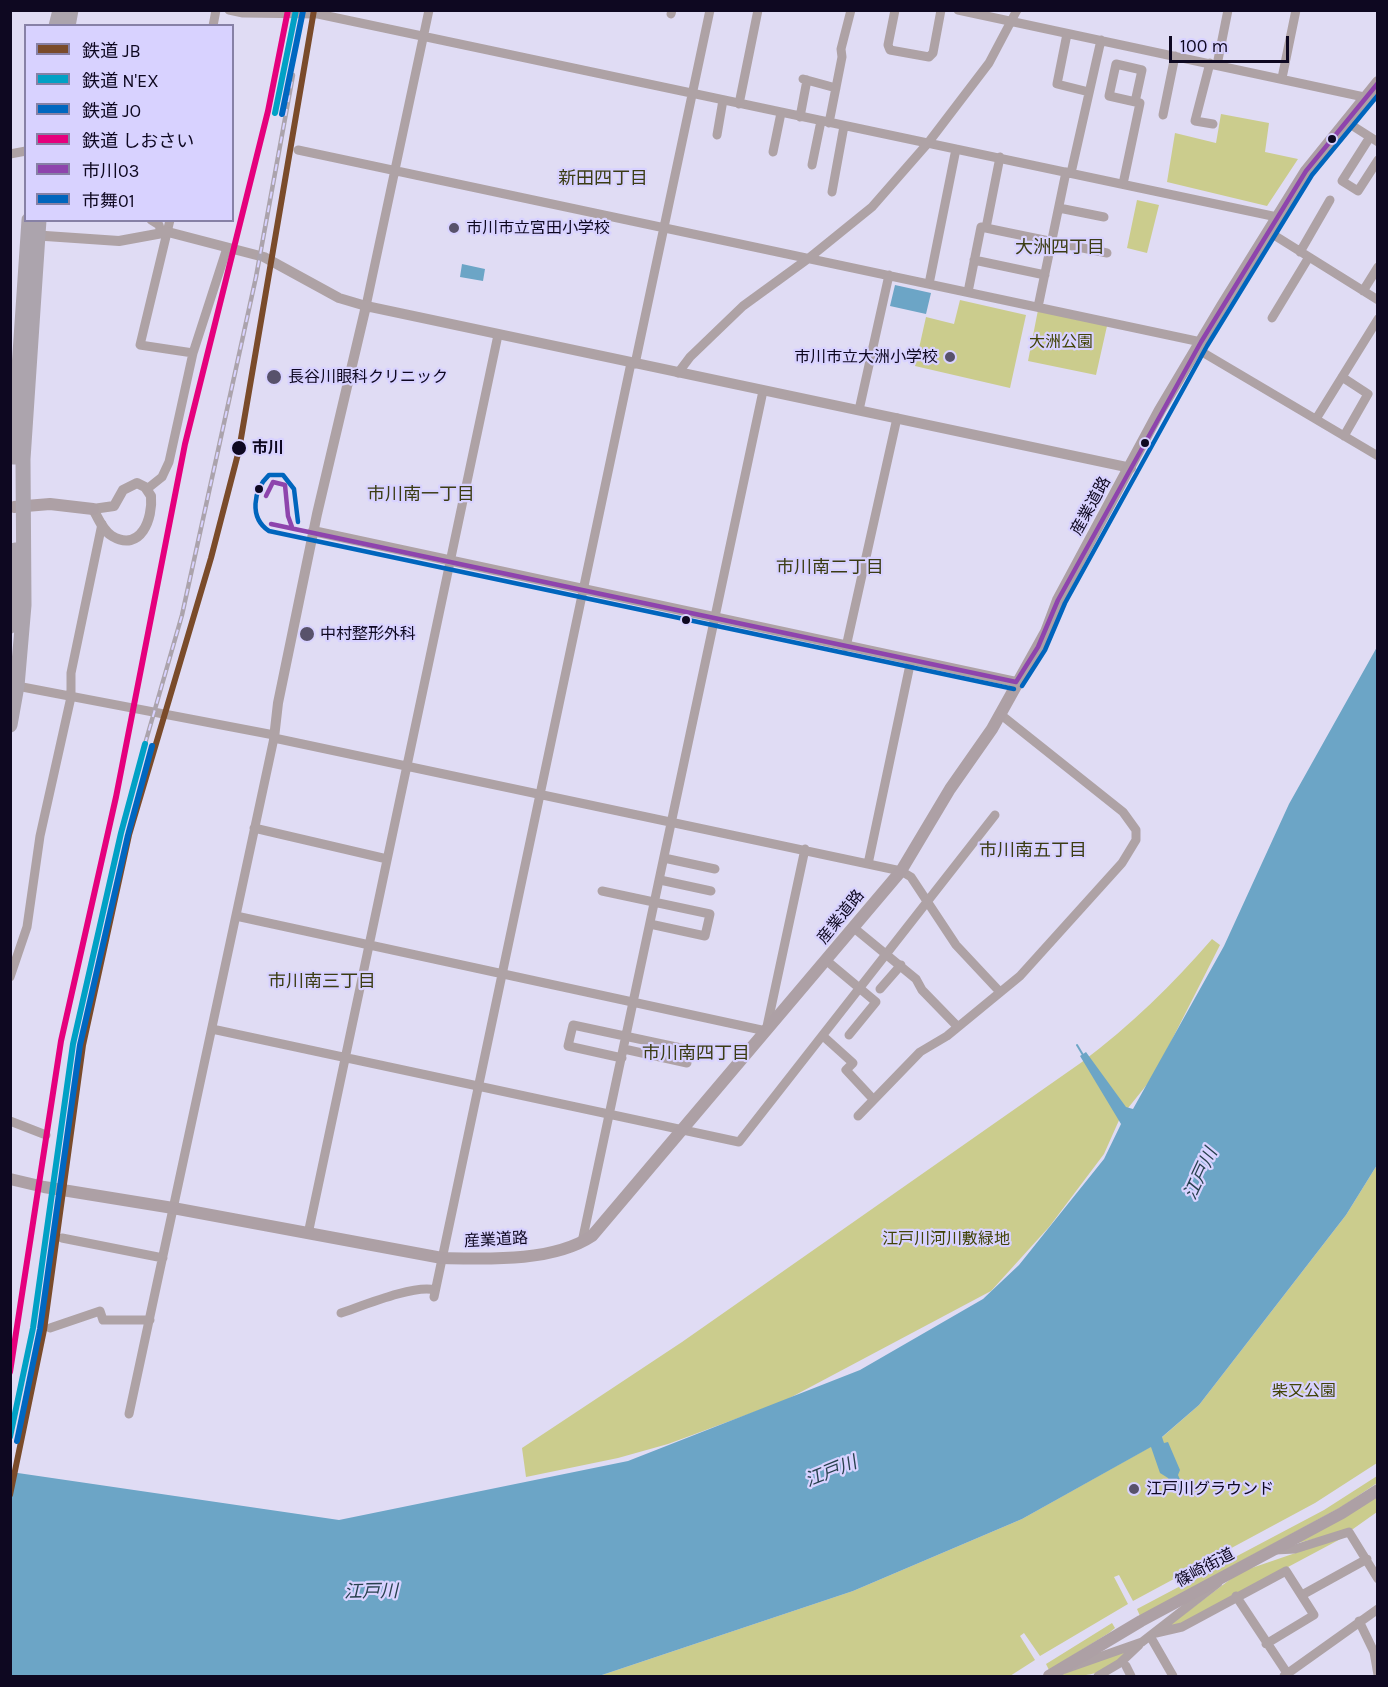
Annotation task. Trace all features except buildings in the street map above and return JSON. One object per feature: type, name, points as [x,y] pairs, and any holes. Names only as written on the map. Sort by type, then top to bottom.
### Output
[{"type":"highway","points":[[10,626],[16,507],[23,459],[21,342],[34,228]]},
{"type":"highway","points":[[10,725],[17,686],[15,654],[25,586],[16,507]]},
{"type":"main road","name":"産業道路","points":[[10,1179],[442,1258],[551,1253],[582,1242],[603,1225],[901,871],[1000,714],[1016,682],[1038,647],[1058,600],[1131,468],[1160,410],[1199,345],[1306,171],[1377,82]]},
{"type":"main road","points":[[16,507],[59,505],[93,509]]},
{"type":"main road","name":"篠崎街道","points":[[1049,1677],[1141,1621],[1342,1514],[1377,1490]]},
{"type":"street","points":[[230,10],[243,13],[318,14],[1277,217]]},
{"type":"street","points":[[129,1414],[274,737],[313,531],[366,306],[429,10]]},
{"type":"street","points":[[341,1313],[407,1293],[430,1289],[435,1294],[583,590],[710,10]]},
{"type":"street","points":[[740,104],[758,10]]},
{"type":"street","points":[[812,165],[836,88],[842,57],[841,49],[851,10]]},
{"type":"street","points":[[895,10],[888,45],[890,50],[929,57],[933,53],[941,10]]},
{"type":"street","points":[[958,10],[1365,97]]},
{"type":"street","points":[[678,373],[690,357],[743,306],[809,258],[872,207],[928,143],[989,63],[1017,10]]},
{"type":"street","points":[[1213,124],[1195,120],[1228,10]]},
{"type":"street","points":[[1282,78],[1296,10]]},
{"type":"street","points":[[1067,34],[1057,84],[1089,92]]},
{"type":"street","points":[[1038,307],[1059,208],[1101,40]]},
{"type":"street","points":[[1164,115],[1175,56]]},
{"type":"street","points":[[1123,184],[1140,103],[1109,96],[1116,64],[1142,70],[1136,102]]},
{"type":"street","points":[[800,117],[805,80],[836,88]]},
{"type":"street","points":[[717,135],[723,100]]},
{"type":"street","points":[[773,152],[782,112]]},
{"type":"street","points":[[1345,121],[1374,140],[1342,182],[1358,191],[1377,160]]},
{"type":"street","points":[[832,192],[844,126]]},
{"type":"street","points":[[929,284],[956,149]]},
{"type":"street","points":[[298,150],[664,226],[1038,307],[1199,345],[1377,456]]},
{"type":"street","points":[[986,228],[1000,157]]},
{"type":"street","points":[[1272,318],[1305,255],[1330,200]]},
{"type":"street","points":[[1059,208],[1104,217]]},
{"type":"street","points":[[968,292],[981,227],[1107,253]]},
{"type":"street","points":[[34,228],[119,241],[166,228],[277,262],[339,298],[366,306],[1131,468]]},
{"type":"street","points":[[166,228],[140,345],[194,353]]},
{"type":"street","points":[[1269,232],[1377,300]]},
{"type":"street","points":[[147,489],[162,477],[169,462],[194,353],[227,248]]},
{"type":"street","points":[[974,260],[1045,275]]},
{"type":"street","points":[[1363,291],[1377,267]]},
{"type":"street","points":[[859,410],[889,275]]},
{"type":"street","points":[[1316,419],[1377,319]]},
{"type":"street","points":[[308,1234],[498,335]]},
{"type":"street","points":[[1342,377],[1368,394],[1344,436]]},
{"type":"street","points":[[582,1242],[763,391]]},
{"type":"street","points":[[846,647],[897,418]]},
{"type":"street","points":[[137,483],[147,489],[151,503],[146,528],[141,535],[128,540],[120,539],[107,532],[93,509],[114,506],[123,490],[130,484],[137,483]]},
{"type":"street","points":[[10,977],[27,927],[40,836],[71,697],[71,674],[102,524]]},
{"type":"street","points":[[313,531],[1016,682]]},
{"type":"street","points":[[868,864],[911,660]]},
{"type":"street","points":[[17,686],[274,737],[901,871],[911,877],[956,945],[1000,992]]},
{"type":"street","points":[[858,1116],[920,1052],[1000,992],[1041,956],[1132,851],[1136,830],[1123,812],[1000,714]]},
{"type":"street","points":[[212,1029],[739,1142],[995,815]]},
{"type":"street","points":[[254,828],[387,859]]},
{"type":"street","points":[[236,916],[766,1031],[805,849]]},
{"type":"street","points":[[664,858],[715,869]]},
{"type":"street","points":[[660,880],[711,891]]},
{"type":"street","points":[[602,891],[710,914],[705,936],[650,924]]},
{"type":"street","points":[[854,928],[901,965],[957,1026]]},
{"type":"street","points":[[827,961],[876,1002],[849,1035]]},
{"type":"street","points":[[880,989],[901,965]]},
{"type":"street","points":[[681,1048],[573,1025],[568,1046],[687,1063]]},
{"type":"street","points":[[823,1036],[853,1063],[846,1070],[873,1100]]},
{"type":"street","points":[[10,1121],[46,1135]]},
{"type":"street","points":[[62,1238],[163,1258]]},
{"type":"street","points":[[50,1328],[100,1311],[104,1320],[150,1320]]},
{"type":"street","points":[[1273,1550],[1295,1550],[1349,1532],[1377,1579]]},
{"type":"street","points":[[1302,1595],[1367,1559]]},
{"type":"street","points":[[1060,1669],[1082,1665],[1149,1637],[1182,1627],[1286,1571],[1314,1615],[1266,1644]]},
{"type":"street","points":[[1098,1677],[1120,1663],[1149,1637],[1208,1593],[1224,1576]]},
{"type":"street","points":[[1236,1596],[1287,1676],[1377,1609]]},
{"type":"street","points":[[1359,1621],[1374,1652],[1377,1676]]},
{"type":"street","points":[[1149,1637],[1173,1677]]},
{"type":"street","points":[[1126,1666],[1131,1677]]},
{"type":"green space","points":[[1221,114],[1269,123],[1265,152],[1298,159],[1267,206],[1167,182],[1175,133],[1216,143]]},
{"type":"green space","points":[[1137,200],[1159,205],[1147,253],[1127,248]]},
{"type":"green space","points":[[960,300],[1026,315],[1010,388],[915,366],[926,317],[954,324]]},
{"type":"green space","name":"大洲公園","points":[[1038,310],[1107,326],[1096,375],[1028,361]]},
{"type":"green space","name":"江戸川河川敷緑地","points":[[1212,939],[1220,945],[1153,1077],[1120,1118],[1104,1154],[1049,1227],[991,1291],[784,1401],[668,1444],[618,1458],[526,1477],[522,1448],[682,1342],[1082,1062],[1150,1004]]},
{"type":"green space","name":"柴又公園","points":[[1377,1165],[1377,1463],[1315,1503],[1133,1601],[1119,1575],[1114,1577],[1128,1604],[1040,1656],[1024,1633],[1020,1636],[1035,1660],[1010,1676],[599,1676],[853,1591],[1022,1519],[1152,1446],[1199,1405],[1346,1215]]},
{"type":"green space","points":[[1377,1476],[1377,1483],[1343,1506],[1140,1616],[1137,1609],[1324,1510]]},
{"type":"green space","points":[[1377,1495],[1377,1512],[1353,1529],[1294,1544]]},
{"type":"green space","points":[[1348,1535],[1183,1623],[1163,1630],[1240,1572]]},
{"type":"green space","points":[[1112,1623],[1115,1628],[1109,1633],[1049,1670],[1046,1664]]},
{"type":"green space","points":[[1133,1647],[1099,1672],[1057,1676]]},
{"type":"water","points":[[462,264],[485,269],[483,281],[460,277]]},
{"type":"water","points":[[895,285],[931,293],[926,314],[890,306]]},
{"type":"water","name":"江戸川","points":[[1377,647],[1377,1165],[1346,1215],[1199,1405],[1162,1437],[1164,1443],[1168,1442],[1180,1470],[1178,1475],[1184,1489],[1175,1492],[1168,1478],[1160,1473],[1151,1447],[1022,1519],[853,1591],[599,1676],[11,1676],[11,1472],[339,1520],[628,1461],[860,1370],[983,1299],[1019,1265],[1104,1159],[1121,1124],[1080,1056],[1086,1052],[1126,1107],[1133,1109],[1224,946],[1289,804]]},
{"type":"waterway","points":[[1077,1045],[1083,1055]]},
{"type":"railway","points":[[145,744],[182,615],[256,277],[293,75]]},
{"type":"rail line","name":"しおさい","points":[[10,1372],[61,1041],[116,797],[185,444],[268,111],[288,10]]},
{"type":"rail line","name":"N'EX","points":[[275,113],[296,10]]},
{"type":"rail line","name":"JB","points":[[10,1495],[44,1330],[83,1045],[129,835],[211,558],[239,450],[314,10]]},
{"type":"rail line","name":"JO","points":[[282,114],[303,11]]},
{"type":"rail line","name":"N'EX","points":[[10,1437],[33,1328],[73,1044],[121,833],[145,744]]},
{"type":"rail line","name":"JO","points":[[17,1441],[40,1329],[80,1045],[128,835],[152,746]]},
{"type":"transit line","name":"市川03","points":[[1016,682],[1038,647],[1058,600],[1201,342],[1306,171],[1378,83]]},
{"type":"transit line","name":"市舞01","points":[[1022,686],[1045,650],[1065,603],[1207,346],[1312,175],[1378,95]]},
{"type":"transit line","name":"市舞01","points":[[298,522],[294,489],[283,475],[269,475],[259,488],[256,504],[258,519],[269,531],[1014,689]]},
{"type":"transit line","name":"市川03","points":[[266,496],[273,482],[285,485],[288,516],[292,527]]},
{"type":"transit line","name":"市川03","points":[[271,524],[1016,682]]},
{"type":"place","name":"市川市立宮田小学校","points":[[454,228]]},
{"type":"place","name":"市川市立大洲小学校","points":[[950,357]]},
{"type":"place","name":"長谷川眼科クリニック","points":[[274,377]]},
{"type":"place","name":"市川","points":[[239,448]]},
{"type":"place","name":"中村整形外科","points":[[307,634]]},
{"type":"place","name":"江戸川グラウンド","points":[[1134,1489]]},
{"type":"district","name":"新田四丁目","points":[[603,179]]},
{"type":"district","name":"大洲四丁目","points":[[1060,248]]},
{"type":"district","name":"市川南一丁目","points":[[421,495]]},
{"type":"district","name":"市川南二丁目","points":[[830,568]]},
{"type":"district","name":"市川南五丁目","points":[[1033,851]]},
{"type":"district","name":"市川南三丁目","points":[[322,982]]},
{"type":"district","name":"市川南四丁目","points":[[696,1054]]}]
